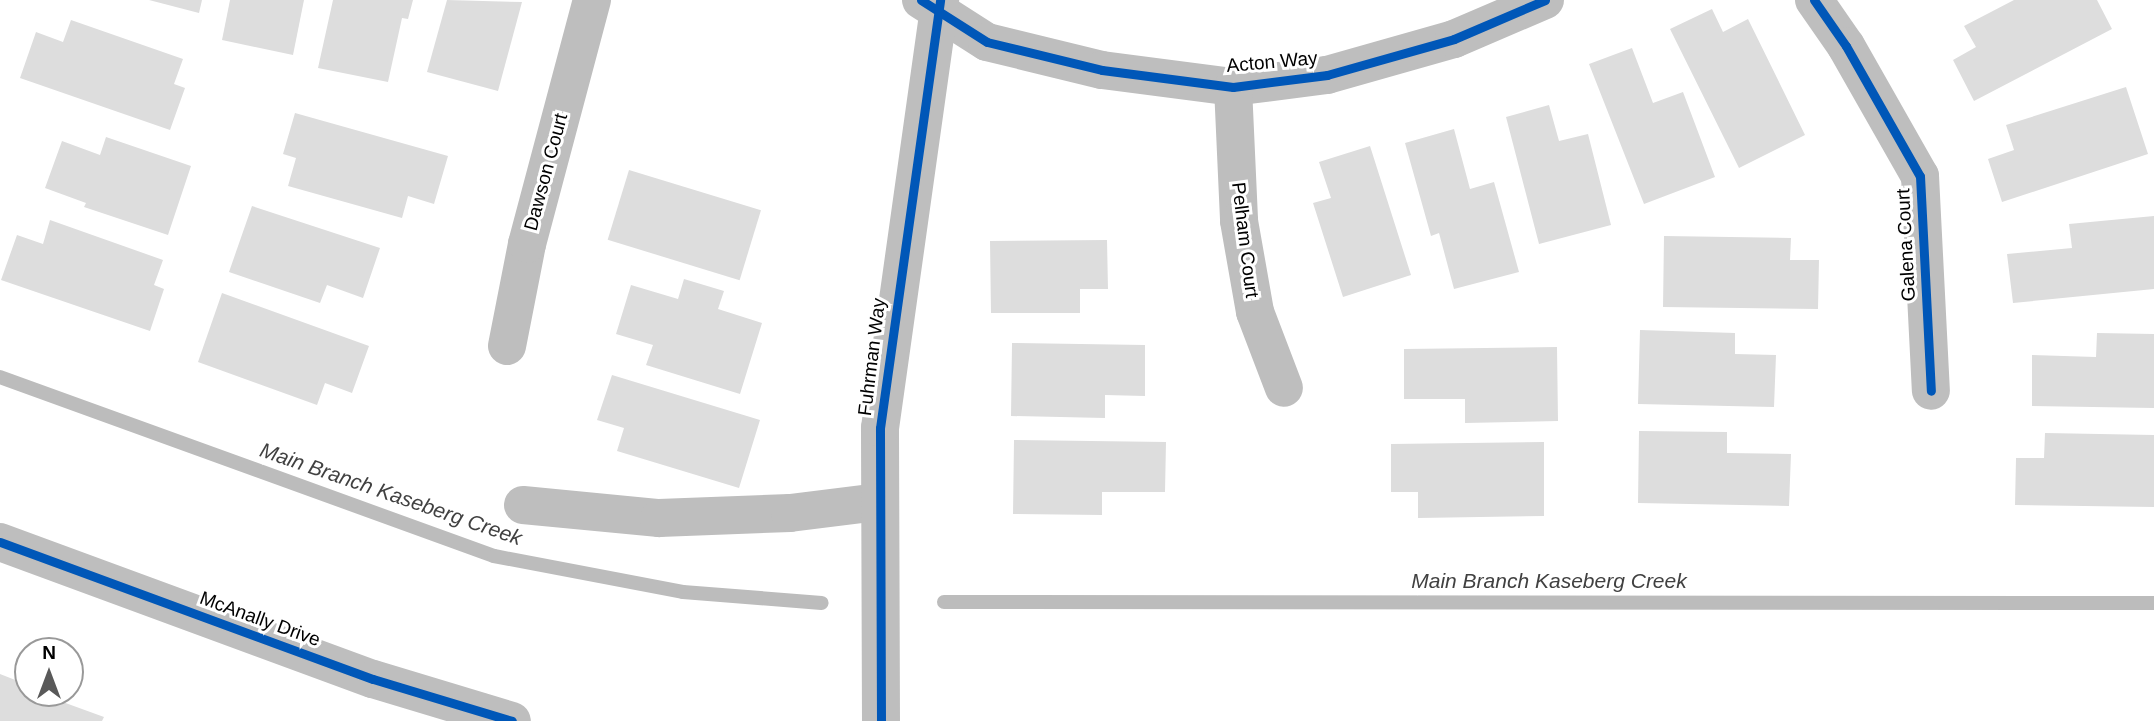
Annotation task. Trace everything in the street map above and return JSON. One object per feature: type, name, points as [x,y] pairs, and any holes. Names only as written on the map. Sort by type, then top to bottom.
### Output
[{"type":"street","name":"Dawson Court","points":[[507,346],[527,244],[592,0]]},
{"type":"street","name":"Acton Way","points":[[933,4],[987,42],[1102,70],[1233,87],[1327,75],[1454,39],[1545,0]]},
{"type":"street","name":"Galena Court","points":[[1814,0],[1846,46],[1920,176],[1931,391]]},
{"type":"street","name":"Fuhrman Way","points":[[881,721],[878,502],[880,428],[933,4]]},
{"type":"street","name":"Pelham Court","points":[[1233,87],[1239,221],[1243,247],[1255,312],[1284,388]]},
{"type":"street","points":[[523,505],[660,518],[790,513],[878,502]]},
{"type":"street","name":"McAnally Drive","points":[[0,542],[373,679],[512,721]]},
{"type":"building","points":[[149,0],[202,0],[199,13]]},
{"type":"building","points":[[230,0],[304,0],[293,55],[222,40]]},
{"type":"building","points":[[333,0],[413,0],[408,19],[402,18],[388,82],[318,68]]},
{"type":"building","points":[[447,0],[522,2],[498,91],[427,72]]},
{"type":"building","points":[[2014,0],[2097,0],[2112,29],[1974,101],[1953,60],[1976,47],[1964,26]]},
{"type":"building","points":[[1712,9],[1723,32],[1748,19],[1805,135],[1739,168],[1670,29]]},
{"type":"building","points":[[71,20],[183,59],[174,84],[185,88],[170,130],[20,78],[36,32],[63,42]]},
{"type":"building","points":[[1632,48],[1653,103],[1683,92],[1715,177],[1644,204],[1589,64]]},
{"type":"building","points":[[2126,87],[2148,154],[2002,202],[1988,159],[2014,150],[2006,125]]},
{"type":"building","points":[[1549,105],[1559,141],[1588,134],[1611,225],[1539,244],[1506,117]]},
{"type":"building","points":[[295,113],[448,156],[434,204],[408,196],[402,218],[288,186],[296,158],[283,154]]},
{"type":"building","points":[[1454,129],[1470,189],[1494,182],[1519,272],[1454,289],[1439,233],[1431,236],[1405,143]]},
{"type":"building","points":[[106,137],[191,166],[168,235],[84,207],[86,203],[45,188],[62,141],[100,155]]},
{"type":"building","points":[[1370,146],[1411,275],[1343,297],[1313,203],[1331,198],[1319,162]]},
{"type":"building","points":[[629,170],[761,210],[740,280],[608,240]]},
{"type":"building","points":[[252,206],[380,248],[363,298],[327,285],[320,303],[229,272]]},
{"type":"building","points":[[2154,216],[2154,289],[2013,303],[2007,254],[2072,248],[2069,224]]},
{"type":"building","points":[[50,220],[163,260],[154,285],[164,289],[150,331],[1,280],[17,235],[43,244]]},
{"type":"building","points":[[1664,236],[1791,238],[1790,260],[1819,260],[1818,309],[1663,307]]},
{"type":"building","points":[[1107,240],[1108,289],[1080,289],[1080,313],[991,313],[990,241]]},
{"type":"building","points":[[684,279],[724,291],[718,309],[762,323],[740,394],[646,365],[653,345],[616,334],[631,285],[678,299]]},
{"type":"building","points":[[222,293],[369,346],[352,393],[325,383],[317,405],[198,362]]},
{"type":"building","points":[[1640,330],[1735,333],[1735,354],[1776,355],[1774,407],[1638,404]]},
{"type":"building","points":[[2097,333],[2154,334],[2154,408],[2032,406],[2032,355],[2096,357]]},
{"type":"building","points":[[1012,343],[1145,345],[1145,396],[1105,395],[1105,418],[1011,416]]},
{"type":"building","points":[[1557,347],[1558,421],[1465,423],[1465,399],[1404,399],[1404,349]]},
{"type":"building","points":[[612,375],[760,420],[739,488],[617,451],[624,428],[597,420]]},
{"type":"building","points":[[1639,431],[1727,432],[1727,453],[1791,454],[1789,506],[1638,503]]},
{"type":"building","points":[[2045,433],[2154,435],[2154,507],[2015,505],[2016,458],[2044,458]]},
{"type":"building","points":[[1014,440],[1166,442],[1165,492],[1102,492],[1102,515],[1013,514]]},
{"type":"building","points":[[1544,442],[1544,516],[1418,518],[1418,492],[1391,492],[1391,444]]},
{"type":"building","points":[[0,674],[14,680],[14,707],[76,707],[104,717],[102,721],[0,721]]},
{"type":"waterway","name":"Main Branch Kaseberg Creek","points":[[0,377],[494,556],[683,592],[822,603]]},
{"type":"waterway","name":"Main Branch Kaseberg Creek","points":[[944,602],[2154,603]]},
{"type":"cycle path","points":[[921,0],[987,42],[1102,70],[1233,87],[1327,75],[1454,39],[1545,0]]},
{"type":"cycle path","points":[[881,721],[880,428],[940,0]]},
{"type":"cycle path","points":[[1814,0],[1846,46],[1920,176],[1931,391]]},
{"type":"cycle path","points":[[0,542],[373,679],[512,721]]}]
